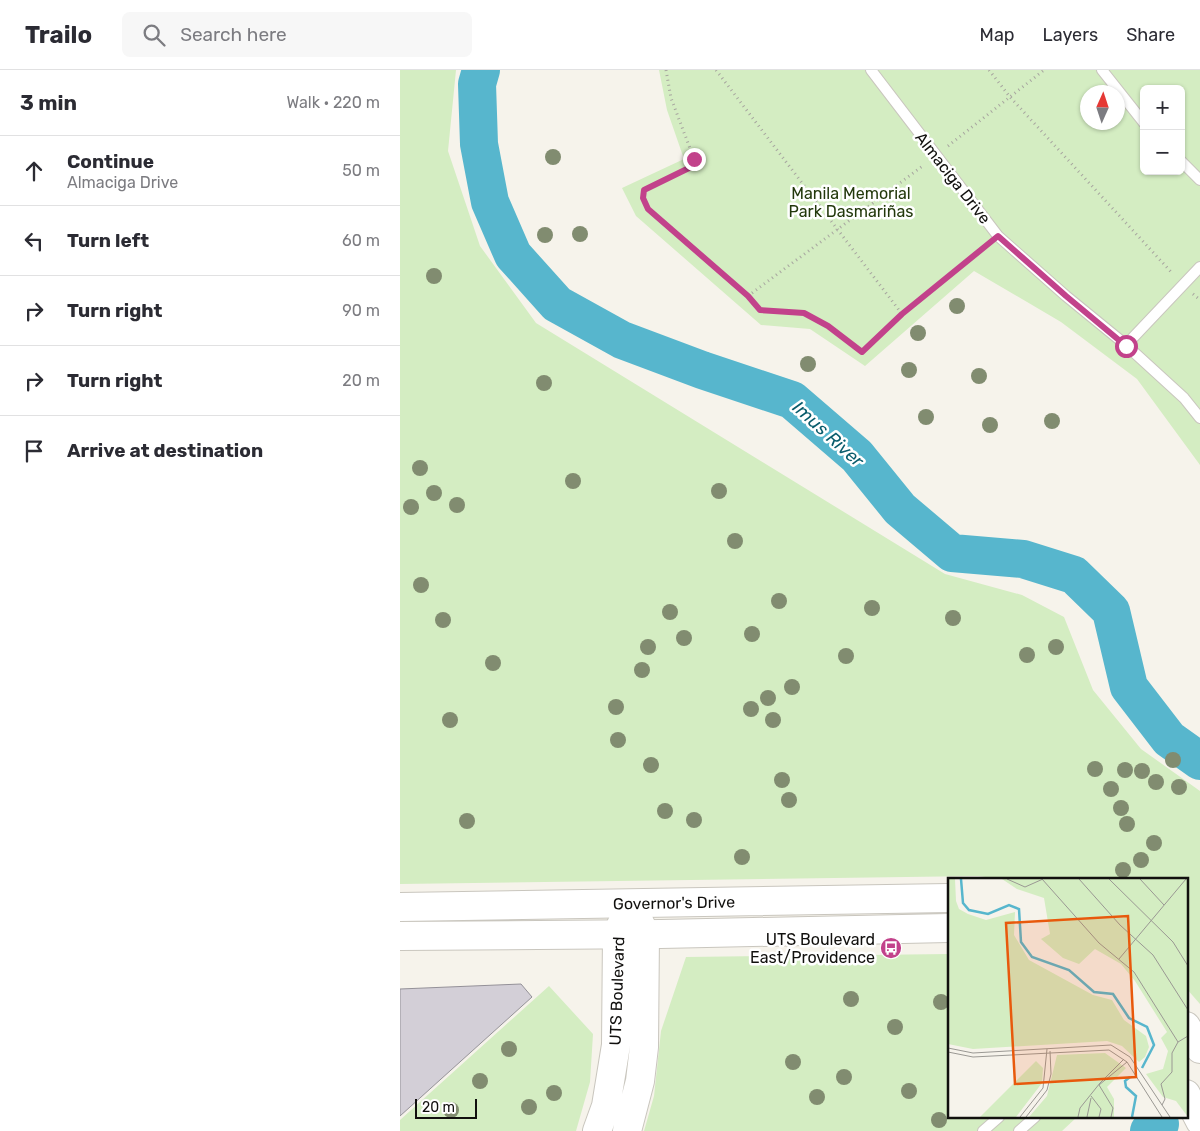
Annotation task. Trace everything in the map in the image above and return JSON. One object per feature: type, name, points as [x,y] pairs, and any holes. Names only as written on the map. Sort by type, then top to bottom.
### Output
[{"type":"main road","name":"Governor's Drive","points":[[400,907],[948,898]]},
{"type":"main road","name":"UTS Boulevard","points":[[627,1131],[640,1081],[644,1047],[645,934],[630,904]]},
{"type":"main road","name":"UTS Boulevard","points":[[597,1131],[606,1106],[616,1045],[617,934],[630,904]]},
{"type":"main road","name":"Governor's Drive","points":[[400,936],[645,934],[948,928]]},
{"type":"main road","points":[[1188,1098],[1200,1121]]},
{"type":"lane","name":"Almaciga Drive","points":[[871,70],[998,236],[1184,398],[1200,418]]},
{"type":"lane","points":[[1102,70],[1140,118]]},
{"type":"lane","points":[[1185,165],[1200,180]]},
{"type":"lane","points":[[1126,346],[1200,267]]},
{"type":"lane","points":[[987,1130],[998,1118]]},
{"type":"lane","points":[[1019,1131],[1035,1118]]},
{"type":"path","points":[[666,70],[671,98],[694,159],[691,167],[644,190],[643,198],[648,209],[748,296],[760,310],[804,313],[828,326],[862,352],[902,314],[998,236]]},
{"type":"path","points":[[716,70],[902,314]]},
{"type":"path","points":[[989,70],[1010,97],[1183,284]]},
{"type":"path","points":[[748,296],[936,156],[1044,70]]},
{"type":"green space","points":[[400,70],[456,70],[448,151],[480,246],[536,323],[945,574],[1022,595],[1064,617],[1093,690],[1141,749],[1200,791],[1200,1004],[1188,990],[1188,878],[992,878],[978,876],[400,884]]},
{"type":"green space","name":"Manila Memorial Park Dasmariñas","points":[[659,70],[1200,70],[1200,465],[1137,379],[1061,322],[974,271],[865,366],[810,329],[761,325],[636,216],[622,188],[684,159],[667,110]]},
{"type":"green space","points":[[948,954],[948,1118],[1076,1118],[1062,1131],[644,1131],[654,1096],[661,1031],[686,957]]},
{"type":"green space","points":[[549,986],[593,1034],[590,1082],[576,1131],[400,1131],[400,1120]]},
{"type":"building","points":[[521,984],[532,997],[400,1116],[400,989]]},
{"type":"waterway","name":"Imus River","points":[[481,70],[477,84],[479,144],[490,202],[513,255],[557,304],[622,340],[702,370],[792,400],[857,456],[900,509],[952,553],[1023,559],[1074,575],[1111,611],[1129,687],[1169,739],[1200,761]]},
{"type":"waterway","name":"Imus River","points":[[1149,1131],[1160,1124]]},
{"type":"place","name":"UTS Boulevard East/Providence","points":[[891,948]]},
{"type":"route","points":[[694,159],[691,167],[644,190],[643,198],[648,209],[748,296],[760,310],[804,313],[828,326],[862,352],[902,314],[998,236],[1126,346]]}]
